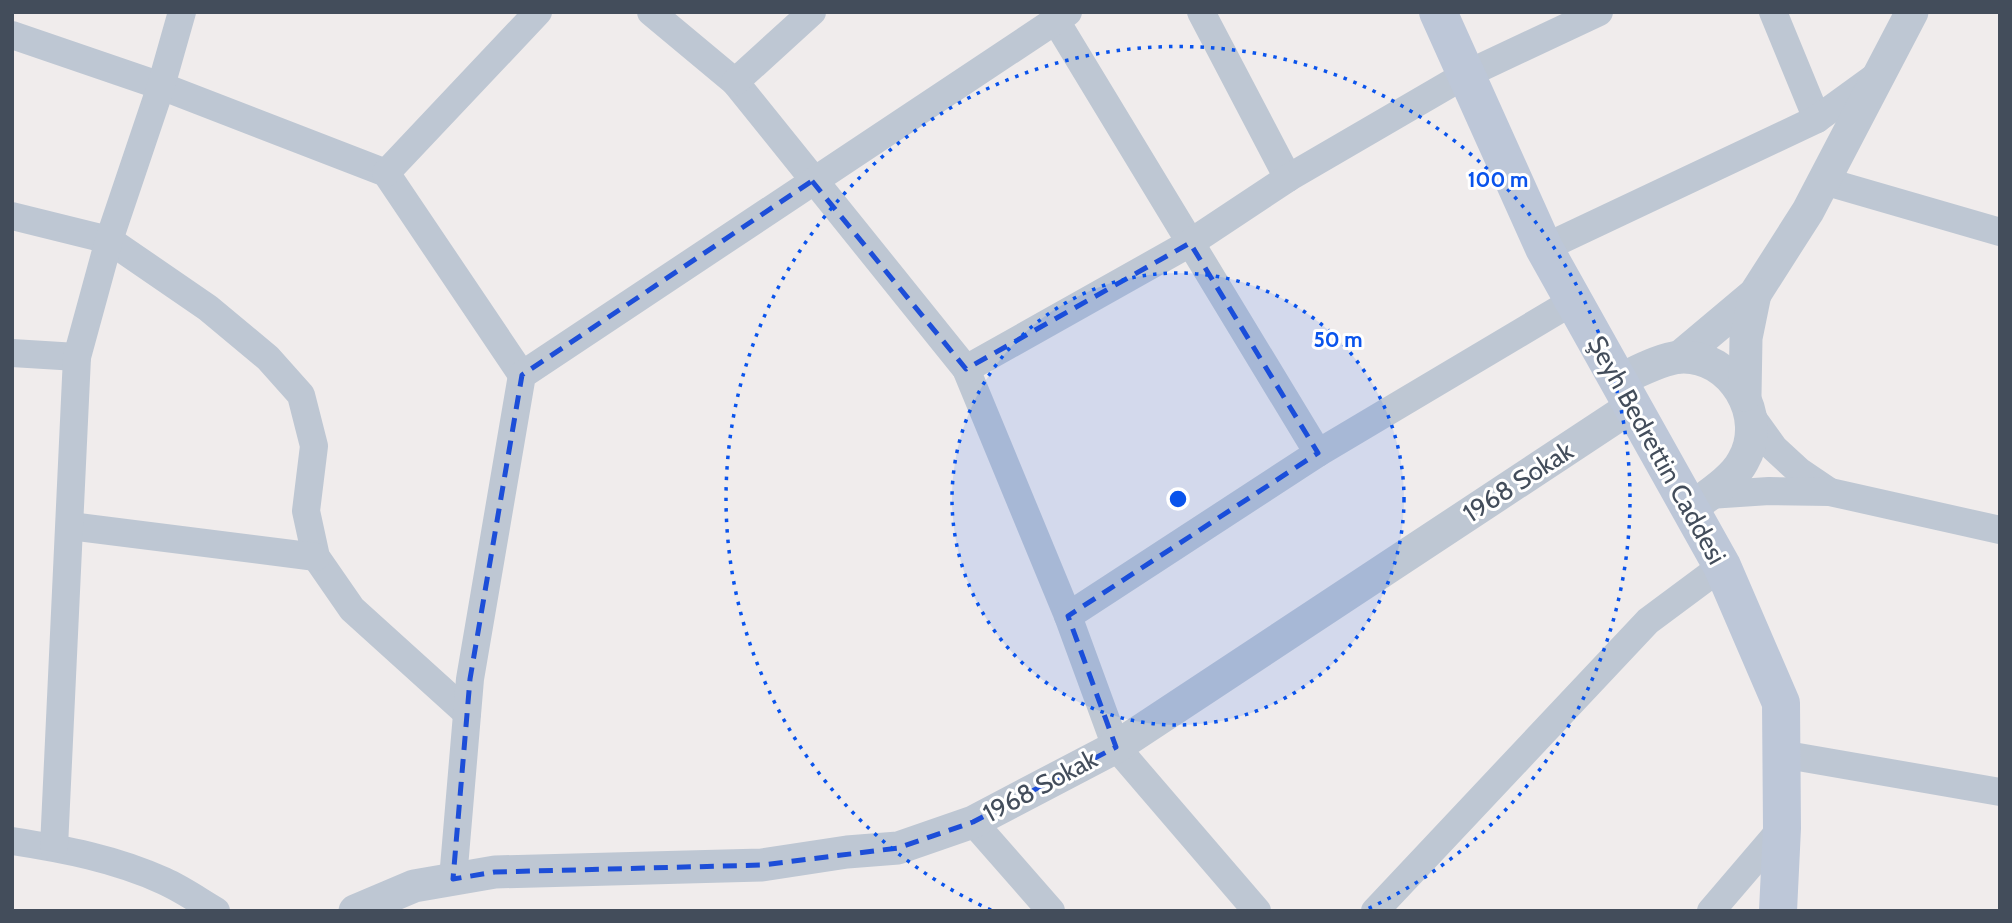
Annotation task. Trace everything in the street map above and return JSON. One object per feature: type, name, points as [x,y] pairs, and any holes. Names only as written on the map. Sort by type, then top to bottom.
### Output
[{"type":"main road","name":"Şeyh Bedrettin Caddesi","points":[[1438,12],[1544,248],[1626,393],[1700,501],[1722,566],[1781,703],[1782,828],[1778,911]]},
{"type":"street","points":[[54,847],[77,357],[109,240],[161,86],[181,12]]},
{"type":"street","points":[[386,173],[538,12]]},
{"type":"street","points":[[651,12],[735,82],[966,369],[1068,616],[1116,747],[1256,911]]},
{"type":"street","points":[[735,82],[812,12]]},
{"type":"street","points":[[1201,12],[1288,178]]},
{"type":"street","points":[[966,369],[1190,243],[1288,178],[1465,75],[1599,12]]},
{"type":"street","points":[[1773,12],[1817,119]]},
{"type":"street","points":[[1680,357],[1755,294],[1808,211],[1912,12]]},
{"type":"street","points":[[522,375],[1062,17],[1190,243],[1318,453]]},
{"type":"street","points":[[12,34],[161,86],[386,173],[522,375],[470,679],[453,879]]},
{"type":"street","points":[[1544,248],[1817,119],[1882,72]]},
{"type":"street","points":[[1824,181],[2000,232]]},
{"type":"street","points":[[12,216],[109,240],[208,308],[268,358],[301,395],[314,446],[306,511],[316,557],[352,609],[467,713]]},
{"type":"street","points":[[1700,501],[1743,462],[1749,442],[1746,338],[1755,294]]},
{"type":"street","points":[[1068,616],[1318,453],[1575,300]]},
{"type":"street","points":[[12,353],[77,357]]},
{"type":"street","points":[[1680,357],[1704,360],[1725,371],[1774,448],[1799,471],[1830,492]]},
{"type":"street","name":"1968 Sokak","points":[[355,911],[414,886],[495,872],[762,865],[847,852],[898,848],[973,822],[1116,747],[1626,393],[1653,365],[1680,357]]},
{"type":"street","points":[[1700,501],[1769,491],[1830,492],[2000,530]]},
{"type":"street","points":[[70,526],[316,557]]},
{"type":"street","points":[[1375,911],[1648,621],[1722,566]]},
{"type":"street","points":[[1782,754],[2000,792]]},
{"type":"street","points":[[973,822],[1051,911]]},
{"type":"street","points":[[1711,911],[1782,828]]},
{"type":"street","points":[[12,841],[54,847],[104,859],[164,881],[216,911]]},
{"type":"highlighted area","points":[[812,181],[966,369],[1190,243],[1318,453],[1068,616],[1116,747],[973,822],[898,848],[762,865],[495,872],[453,879],[470,679],[522,375]]}]
